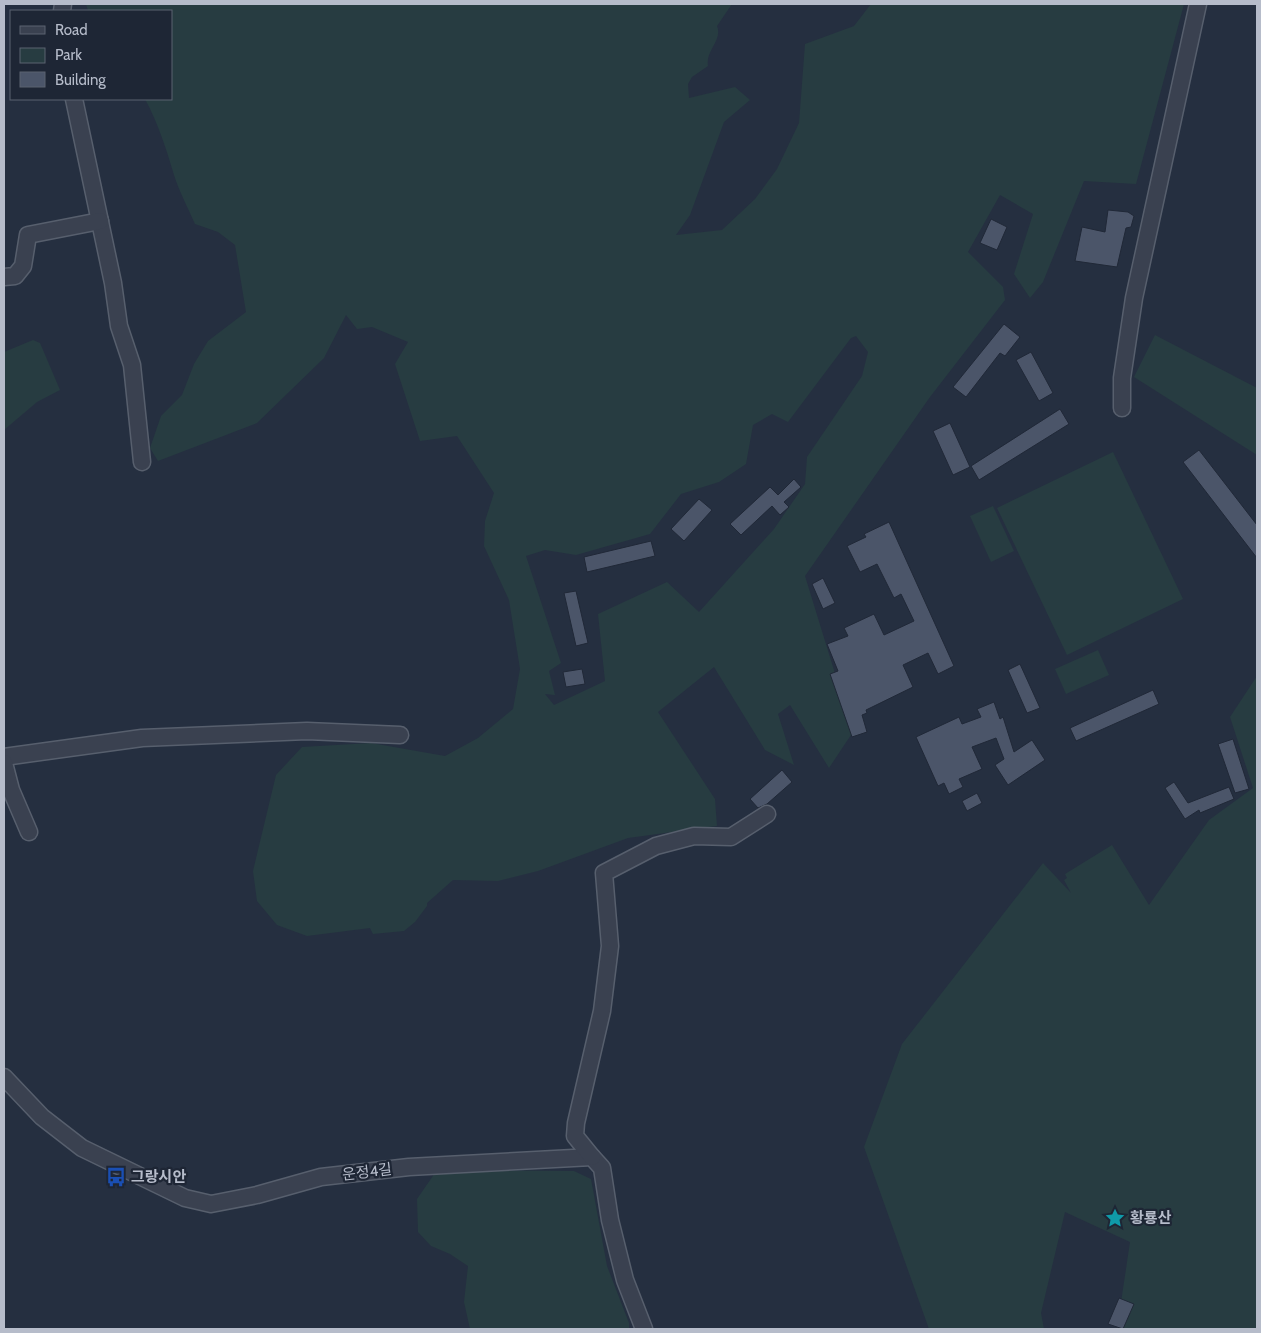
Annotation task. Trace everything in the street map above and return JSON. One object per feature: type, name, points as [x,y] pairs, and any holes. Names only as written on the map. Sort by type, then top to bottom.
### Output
[{"type":"street","points":[[1122,408],[1122,378],[1134,298],[1198,4]]},
{"type":"street","points":[[74,100],[120,326],[132,365],[142,462]]},
{"type":"street","points":[[4,277],[15,276],[23,266],[28,235],[100,221]]},
{"type":"street","points":[[4,757],[142,738],[307,730],[400,735]]},
{"type":"street","points":[[4,763],[11,790],[29,832]]},
{"type":"street","points":[[644,1329],[625,1280],[610,1220],[602,1168],[575,1136],[576,1123],[602,1011],[610,946],[604,874],[656,846],[694,836],[731,837],[766,814]]},
{"type":"street","name":"운정4길","points":[[4,1077],[42,1117],[82,1148],[185,1198],[211,1204],[257,1195],[321,1177],[408,1167],[592,1157]]},
{"type":"green space","points":[[86,4],[732,4],[717,26],[718,36],[709,55],[708,66],[692,77],[688,84],[689,98],[735,87],[750,100],[724,122],[690,215],[676,235],[722,230],[755,199],[777,169],[799,123],[805,44],[854,26],[871,4],[1184,4],[1136,184],[1084,181],[1043,282],[1030,298],[1014,274],[1033,214],[1000,195],[968,252],[1003,287],[1005,300],[930,397],[805,576],[853,732],[829,768],[790,705],[778,714],[794,765],[765,750],[714,667],[658,712],[715,799],[717,826],[628,838],[538,871],[498,881],[453,880],[427,903],[427,906],[415,922],[404,931],[373,934],[370,928],[307,936],[277,925],[257,901],[253,871],[276,775],[302,747],[371,743],[445,756],[478,738],[513,709],[520,669],[509,600],[484,546],[485,521],[494,493],[457,436],[420,441],[395,364],[408,342],[372,327],[357,329],[346,315],[324,358],[257,423],[158,461],[150,448],[161,416],[182,395],[194,364],[208,341],[246,312],[235,245],[218,232],[195,224],[178,187],[154,117],[146,100],[172,100],[172,10],[88,10]],"holes":[[[856,336],[868,352],[862,376],[807,457],[805,484],[774,529],[699,612],[667,582],[598,614],[605,681],[554,705],[545,694],[555,695],[549,671],[561,663],[526,556],[545,550],[576,555],[650,534],[681,494],[719,482],[746,464],[753,425],[772,414],[788,422],[851,338]]]},
{"type":"green space","points":[[1155,335],[1257,388],[1257,455],[1134,377]]},
{"type":"green space","points":[[33,340],[40,343],[60,390],[37,402],[4,430],[4,352]]},
{"type":"green space","points":[[1113,452],[1183,599],[1067,655],[997,508]]},
{"type":"green space","points":[[993,506],[1014,551],[991,562],[970,516]]},
{"type":"green space","points":[[1098,650],[1109,675],[1066,694],[1055,669]]},
{"type":"green space","points":[[1257,676],[1257,1329],[1117,1329],[1130,1242],[1065,1212],[1041,1313],[1044,1329],[929,1329],[864,1147],[902,1044],[1043,863],[1071,893],[1064,880],[1067,878],[1065,874],[1112,845],[1149,905],[1209,820],[1253,788],[1230,717]]},
{"type":"green space","points":[[437,1170],[574,1171],[591,1179],[607,1266],[629,1323],[629,1329],[470,1329],[464,1302],[468,1266],[450,1254],[431,1246],[418,1232],[417,1199]]},
{"type":"building","points":[[1108,210],[1128,212],[1134,216],[1131,227],[1126,228],[1117,267],[1075,261],[1082,227],[1105,232]]},
{"type":"building","points":[[991,219],[1007,227],[997,250],[980,243]]},
{"type":"building","points":[[1004,324],[1020,337],[1005,356],[1000,353],[966,397],[953,387]]},
{"type":"building","points":[[1031,352],[1053,393],[1039,401],[1016,360]]},
{"type":"building","points":[[1060,409],[1069,424],[979,480],[971,466]]},
{"type":"building","points":[[950,423],[970,467],[953,475],[933,431]]},
{"type":"building","points":[[1199,450],[1257,525],[1257,558],[1183,462]]},
{"type":"building","points":[[794,479],[801,487],[784,502],[789,507],[780,515],[772,506],[741,535],[730,524],[770,487],[778,495]]},
{"type":"building","points":[[699,499],[712,510],[684,541],[671,529]]},
{"type":"building","points":[[889,522],[954,666],[938,674],[928,653],[903,665],[913,687],[866,710],[867,713],[862,715],[867,732],[852,737],[830,674],[838,671],[827,644],[848,636],[844,628],[874,614],[884,635],[914,621],[901,594],[894,598],[877,564],[860,572],[847,546],[866,537],[864,534]]},
{"type":"building","points":[[651,541],[655,556],[587,572],[584,557]]},
{"type":"building","points":[[823,578],[835,603],[823,609],[812,584]]},
{"type":"building","points":[[576,591],[588,643],[576,646],[564,593]]},
{"type":"building","points":[[1020,664],[1040,708],[1027,713],[1008,670]]},
{"type":"building","points":[[582,669],[585,684],[566,687],[563,672]]},
{"type":"building","points":[[1153,690],[1159,704],[1076,741],[1070,728]]},
{"type":"building","points":[[994,702],[1000,719],[1003,717],[1014,752],[1032,740],[1045,760],[1008,785],[995,765],[1004,759],[996,738],[972,747],[982,769],[959,779],[963,787],[949,794],[944,783],[938,786],[916,737],[959,717],[962,724],[981,717],[977,709]]},
{"type":"building","points":[[1233,739],[1249,789],[1235,793],[1218,744]]},
{"type":"building","points":[[782,770],[792,782],[767,804],[758,808],[750,799]]},
{"type":"building","points":[[1174,782],[1188,803],[1229,787],[1234,799],[1200,813],[1199,810],[1185,819],[1165,788]]},
{"type":"building","points":[[977,793],[982,803],[967,811],[962,801]]},
{"type":"building","points":[[1119,1298],[1134,1304],[1123,1329],[1108,1324]]},
{"type":"place","name":"그랑시안","points":[[116,1177]]},
{"type":"place","name":"황룡산","points":[[1115,1218]]}]
